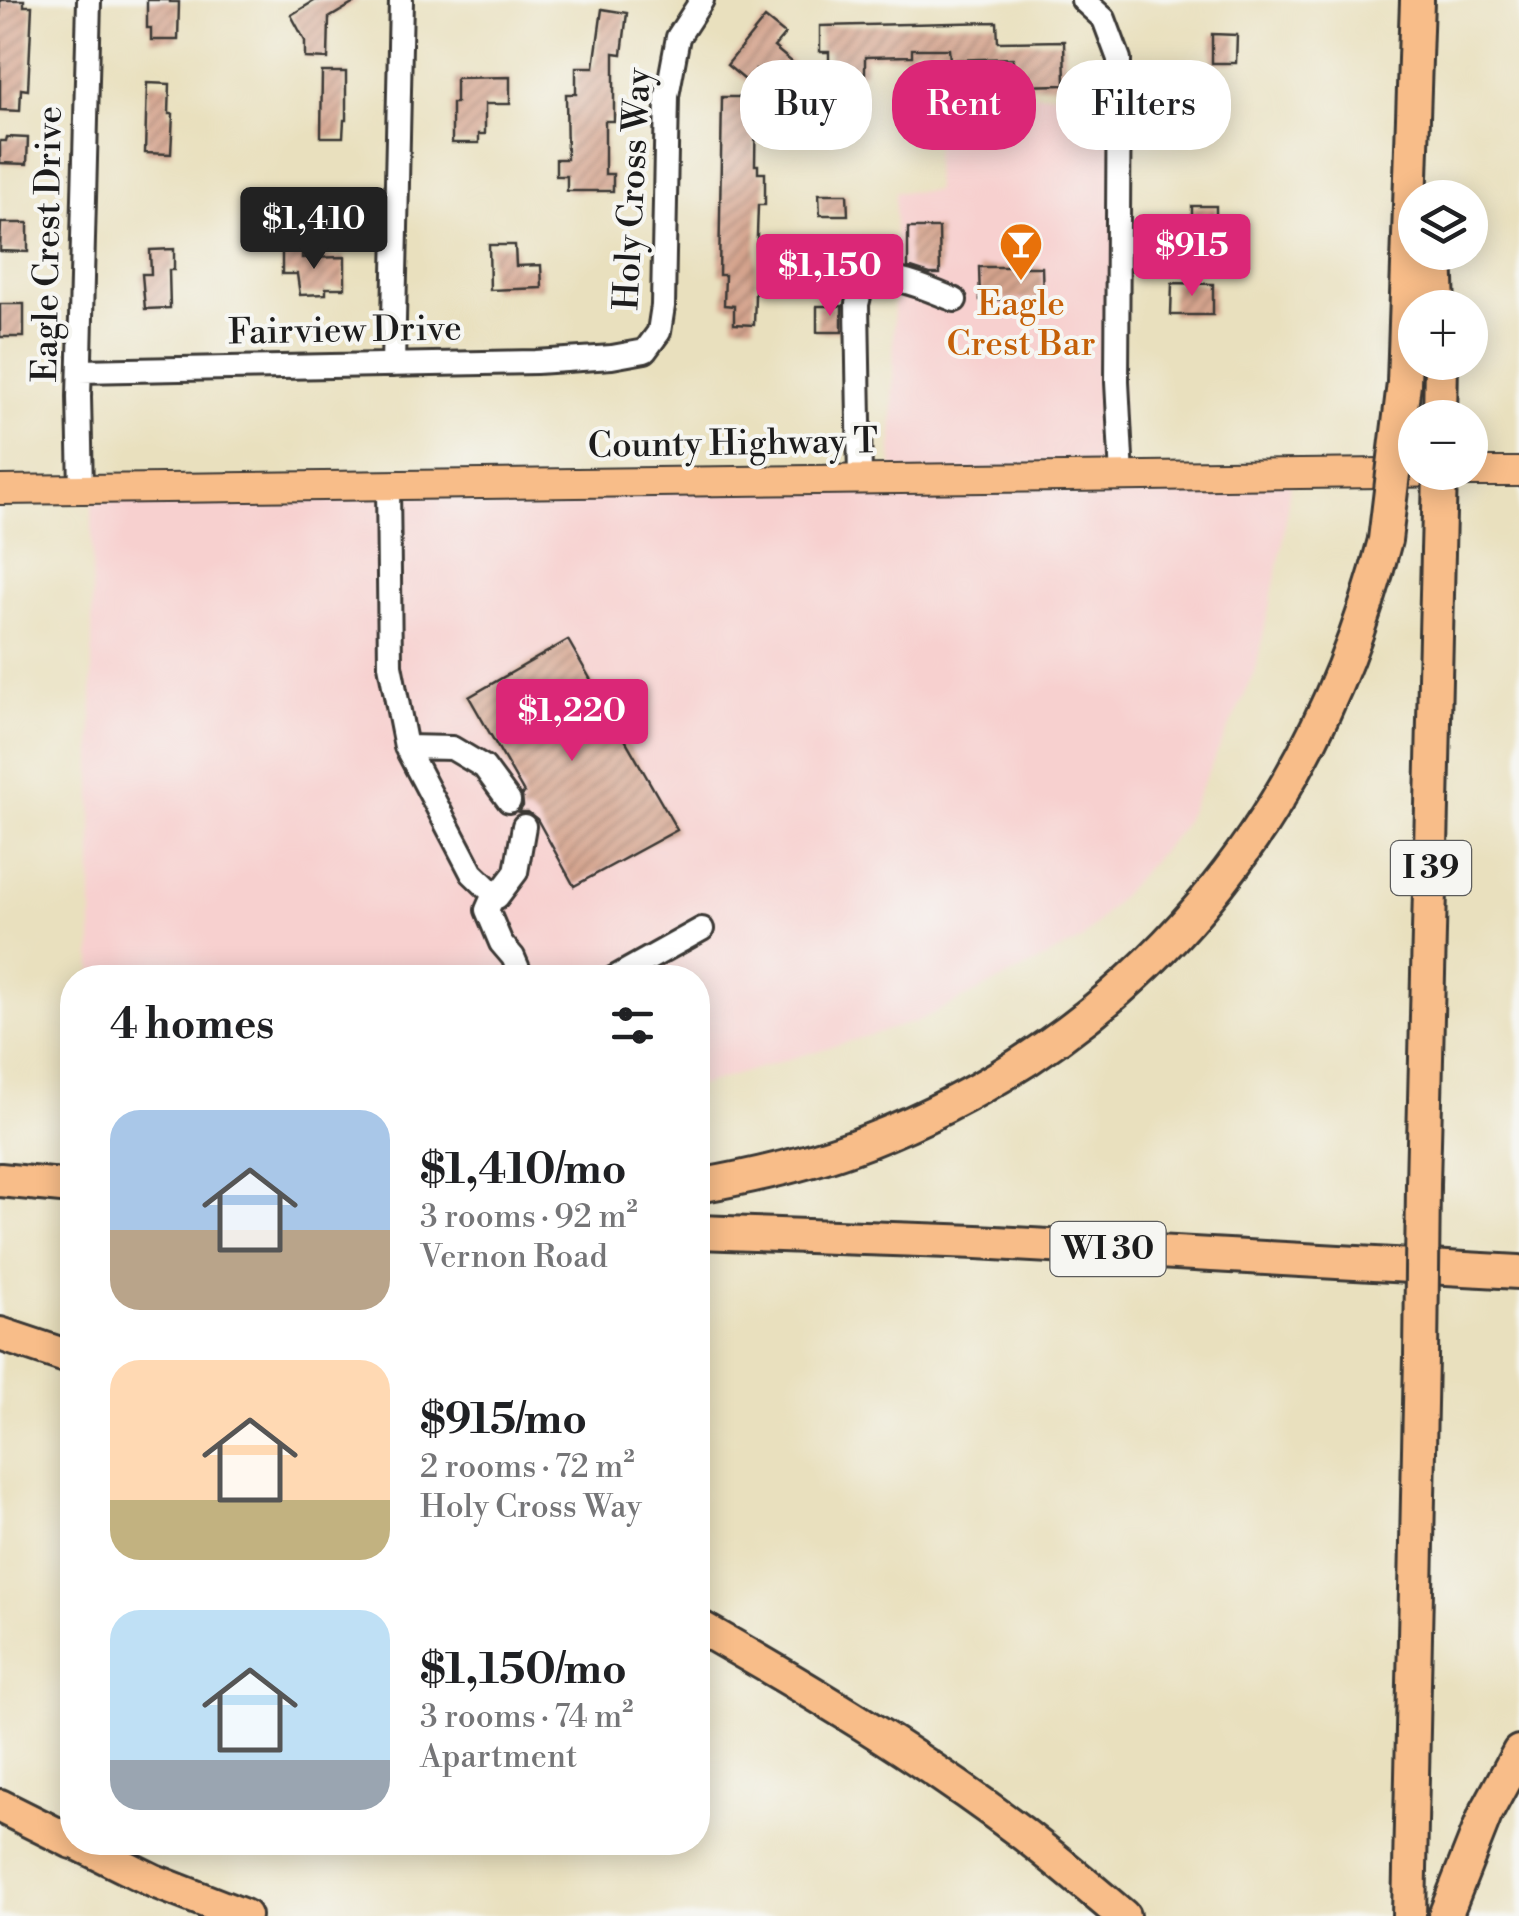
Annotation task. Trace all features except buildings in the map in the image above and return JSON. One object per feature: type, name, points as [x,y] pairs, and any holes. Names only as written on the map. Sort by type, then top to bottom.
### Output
[{"type":"highway","points":[[710,1184],[751,1176],[864,1143],[917,1121],[1030,1057],[1088,1016],[1170,943],[1252,840],[1292,776],[1328,708],[1354,645],[1385,540],[1404,382],[1416,0]]},
{"type":"highway","points":[[1426,0],[1433,180]]},
{"type":"highway","name":"I 39","points":[[1409,1916],[1440,490]]},
{"type":"highway","points":[[0,1176],[60,1177]]},
{"type":"highway","points":[[0,1176],[60,1185]]},
{"type":"highway","name":"WI 30","points":[[710,1232],[978,1242],[1519,1272]]},
{"type":"highway","points":[[0,1334],[60,1354]]},
{"type":"highway","points":[[710,1633],[924,1764],[1022,1833],[1123,1916]]},
{"type":"highway","points":[[1445,1916],[1485,1815],[1519,1752]]},
{"type":"highway","points":[[0,1806],[60,1835]]},
{"type":"highway","points":[[101,1855],[154,1881],[244,1916]]},
{"type":"main road","name":"County Highway T","points":[[1488,472],[1519,472]]},
{"type":"main road","name":"County Highway T","points":[[0,490],[1398,473]]},
{"type":"street","name":"Eagle Crest Drive","points":[[81,489],[89,0]]},
{"type":"street","points":[[393,365],[401,0]]},
{"type":"street","name":"Holy Cross Way","points":[[612,357],[645,350],[660,332],[668,96],[678,38],[702,0]]},
{"type":"street","points":[[1083,0],[1104,19],[1118,59],[1117,363],[1122,477]]},
{"type":"street","points":[[860,480],[857,304],[863,287],[874,278],[888,278],[955,300]]},
{"type":"street","name":"Fairview Drive","points":[[80,371],[612,357]]},
{"type":"street","points":[[388,485],[390,665],[406,747],[472,873],[496,897],[516,872],[524,826]]},
{"type":"street","points":[[406,747],[452,748],[484,766],[509,801]]},
{"type":"street","points":[[494,894],[488,910],[501,943],[516,965]]},
{"type":"street","points":[[638,965],[702,930]]},
{"type":"shaded area","points":[[1056,93],[1056,150],[1119,150],[1122,477],[1291,475],[1283,543],[1255,673],[1182,827],[1082,940],[918,1021],[710,1082],[710,965],[92,965],[92,489],[892,480],[895,192],[935,191],[935,150],[1036,150],[1036,94]]},
{"type":"place","name":"Eagle Crest Bar","points":[[1021,282]]}]
